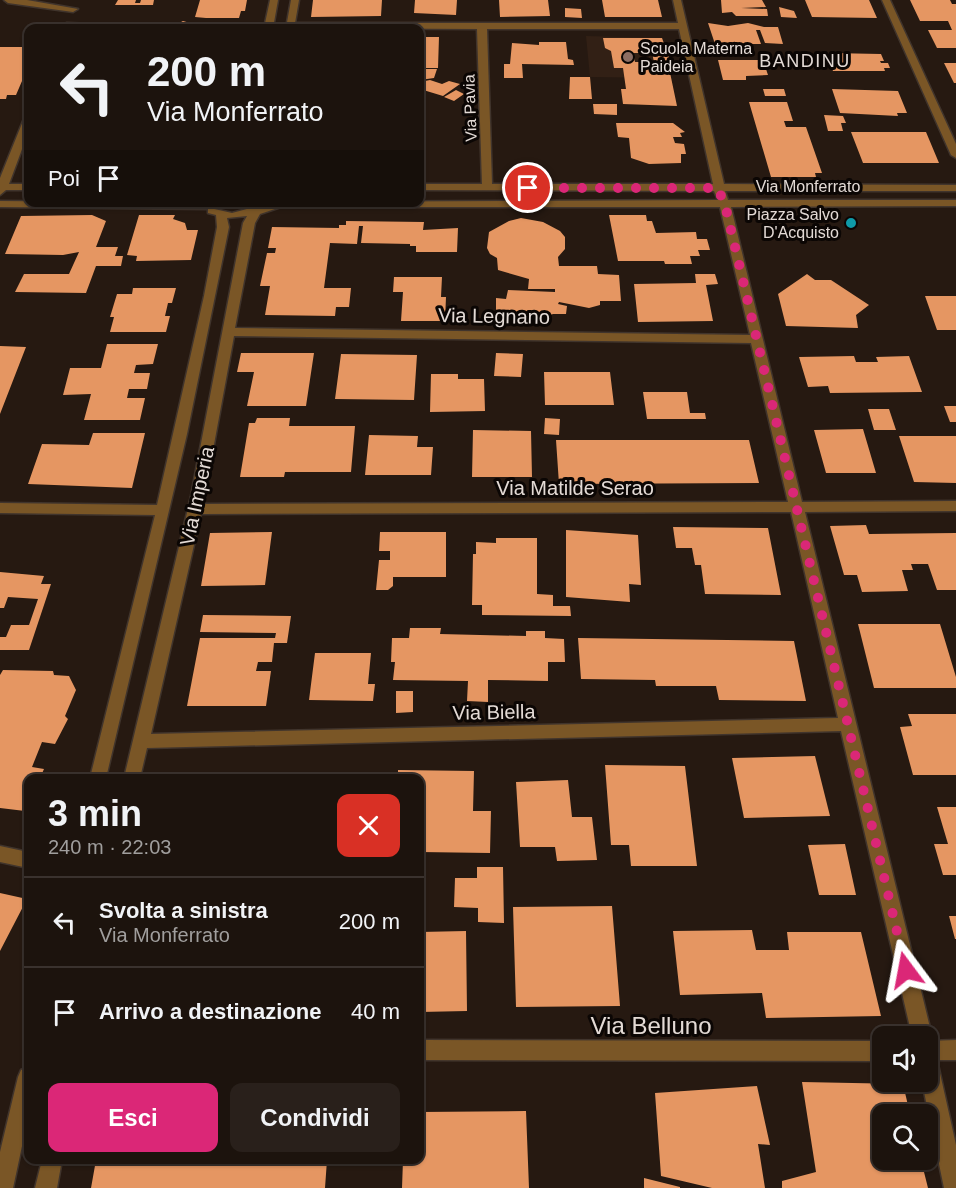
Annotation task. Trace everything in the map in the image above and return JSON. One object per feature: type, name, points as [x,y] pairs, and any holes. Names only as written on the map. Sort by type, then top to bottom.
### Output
[{"type":"street","points":[[8,0],[75,5],[68,24]]},
{"type":"street","points":[[269,24],[274,0]]},
{"type":"street","points":[[291,24],[295,0]]},
{"type":"street","points":[[677,0],[718,188],[725,203],[798,506],[920,1026]]},
{"type":"street","points":[[886,0],[956,155]]},
{"type":"street","points":[[424,27],[682,26]]},
{"type":"street","name":"Via Pavia","points":[[482,27],[487,188]]},
{"type":"street","points":[[24,131],[1,189],[24,187]]},
{"type":"street","name":"Via Monferrato","points":[[424,187],[956,188]]},
{"type":"street","name":"Via Monferrato","points":[[424,204],[956,203]]},
{"type":"street","points":[[0,204],[24,204]]},
{"type":"street","points":[[210,207],[221,214]]},
{"type":"street","name":"Via Monferrato","points":[[221,214],[263,208]]},
{"type":"street","name":"Via Imperia","points":[[133,774],[195,509],[249,223],[263,208]]},
{"type":"street","name":"Via Imperia","points":[[99,774],[163,510],[221,238],[223,227],[221,214]]},
{"type":"street","name":"Via Legnano","points":[[230,332],[757,339]]},
{"type":"street","name":"Via Matilde Serao","points":[[195,509],[956,506]]},
{"type":"street","points":[[0,508],[163,510]]},
{"type":"street","name":"Via Biella","points":[[141,741],[849,724]]},
{"type":"street","points":[[0,854],[24,859]]},
{"type":"street","name":"Via Belluno","points":[[424,1050],[872,1051]]},
{"type":"street","points":[[938,1051],[956,1050]]},
{"type":"street","points":[[934,1092],[955,1188]]},
{"type":"street","points":[[2,1188],[24,1094]]},
{"type":"street","points":[[46,1188],[51,1164]]},
{"type":"shaded area","name":"Scuola Materna Paideia","points":[[586,36],[662,38],[671,63],[668,64],[670,78],[590,77]]},
{"type":"building","points":[[118,0],[136,0],[135,3],[140,3],[141,0],[154,0],[153,5],[115,5]]},
{"type":"building","points":[[200,0],[247,0],[245,11],[241,11],[239,18],[206,18],[195,17]]},
{"type":"building","points":[[313,0],[382,0],[381,16],[311,17]]},
{"type":"building","points":[[415,0],[457,0],[456,15],[414,13]]},
{"type":"building","points":[[499,0],[548,0],[550,16],[500,17]]},
{"type":"building","points":[[602,0],[658,0],[662,17],[605,17]]},
{"type":"building","points":[[721,0],[762,0],[766,7],[741,8],[767,9],[768,16],[736,16],[732,12],[722,13]]},
{"type":"building","points":[[805,0],[869,0],[877,18],[812,17]]},
{"type":"building","points":[[910,0],[950,0],[952,4],[956,4],[956,48],[937,48],[928,30],[952,30],[948,21],[920,21]]},
{"type":"building","points":[[779,7],[794,11],[797,18],[781,17]]},
{"type":"building","points":[[565,8],[581,9],[582,18],[565,17]]},
{"type":"building","points":[[183,21],[194,24],[177,24]]},
{"type":"building","points":[[708,23],[728,26],[748,23],[764,27],[778,27],[783,44],[765,43],[760,30],[756,30],[761,44],[715,44]]},
{"type":"building","points":[[424,37],[439,37],[438,68],[424,68]]},
{"type":"building","points":[[603,38],[662,38],[671,63],[668,63],[677,106],[623,104],[621,89],[626,89],[623,68],[614,68],[611,51],[605,48]],"holes":[[[633,53],[652,53],[654,62],[635,62]]]},
{"type":"building","points":[[539,42],[566,42],[568,59],[573,60],[574,65],[522,64],[523,78],[504,78],[504,64],[510,64],[512,43],[539,45]]},
{"type":"building","points":[[0,47],[24,47],[24,76],[16,95],[7,95],[6,99],[0,99]]},
{"type":"building","points":[[830,53],[881,54],[884,61],[880,61],[881,63],[888,63],[890,68],[884,68],[885,71],[833,71],[829,61],[833,61]]},
{"type":"building","points":[[718,60],[763,60],[768,75],[746,76],[746,80],[723,80]]},
{"type":"building","points":[[944,63],[956,63],[956,83],[954,83]]},
{"type":"building","points":[[424,69],[437,69],[434,78],[424,79]]},
{"type":"building","points":[[570,77],[590,77],[592,99],[569,99]]},
{"type":"building","points":[[430,80],[442,84],[449,81],[460,84],[443,96],[424,90],[424,81]]},
{"type":"building","points":[[763,89],[784,89],[786,96],[765,96]]},
{"type":"building","points":[[832,89],[898,91],[907,113],[897,113],[898,116],[840,113]]},
{"type":"building","points":[[456,90],[464,94],[454,101],[444,97]]},
{"type":"building","points":[[749,102],[787,102],[793,121],[784,121],[786,127],[806,127],[822,173],[815,173],[816,177],[771,177]]},
{"type":"building","points":[[593,104],[617,104],[617,115],[594,114]]},
{"type":"building","points":[[824,115],[843,116],[846,123],[841,123],[843,131],[828,131]]},
{"type":"building","points":[[616,123],[673,123],[685,132],[680,133],[682,137],[673,137],[675,143],[684,144],[686,154],[681,154],[681,163],[649,164],[631,158],[629,138],[618,137]]},
{"type":"building","points":[[851,132],[926,132],[939,163],[863,163]]},
{"type":"building","points":[[92,215],[106,221],[96,247],[118,247],[115,256],[123,256],[121,266],[96,266],[86,293],[15,292],[24,274],[69,274],[79,252],[63,255],[5,254],[21,216]]},
{"type":"building","points":[[139,215],[175,215],[173,219],[185,223],[187,230],[198,230],[191,260],[136,261],[137,256],[127,255]]},
{"type":"building","points":[[609,215],[646,215],[647,221],[652,221],[656,233],[696,232],[697,239],[707,239],[710,250],[698,250],[700,256],[690,256],[692,264],[665,264],[664,261],[618,261]]},
{"type":"building","points":[[521,218],[543,222],[560,231],[565,237],[565,249],[558,257],[559,266],[597,266],[598,274],[619,275],[621,301],[600,301],[600,305],[589,308],[559,302],[558,304],[567,306],[566,314],[553,314],[538,320],[523,320],[510,314],[496,314],[496,298],[506,299],[508,290],[555,292],[555,289],[528,289],[529,279],[498,270],[497,258],[490,254],[487,248],[489,232],[509,221]]},
{"type":"building","points":[[346,221],[424,222],[423,230],[458,228],[457,252],[416,252],[416,246],[410,246],[410,244],[361,243],[363,226],[359,226],[357,244],[330,243],[324,288],[351,288],[349,307],[336,307],[335,316],[265,315],[270,286],[260,286],[267,253],[275,253],[276,248],[268,248],[272,227],[339,228],[339,225],[346,225]]},
{"type":"building","points":[[695,274],[715,274],[718,284],[706,285],[713,321],[638,322],[634,284],[696,283]]},
{"type":"building","points":[[807,274],[815,280],[831,280],[869,305],[856,315],[858,328],[786,326],[778,294]]},
{"type":"building","points":[[394,277],[442,277],[441,297],[446,297],[445,321],[401,321],[403,292],[393,292]]},
{"type":"building","points":[[133,288],[176,288],[172,303],[168,303],[165,316],[170,316],[166,332],[110,332],[114,317],[110,317],[117,294],[132,294]]},
{"type":"building","points":[[925,296],[956,296],[956,330],[937,330]]},
{"type":"building","points":[[107,344],[158,344],[153,364],[136,365],[134,373],[150,373],[147,389],[129,389],[127,398],[145,398],[140,420],[84,420],[91,394],[63,395],[70,368],[101,368]]},
{"type":"building","points":[[0,346],[26,347],[0,414]]},
{"type":"building","points":[[241,353],[314,353],[306,406],[247,406],[254,372],[237,372]]},
{"type":"building","points":[[496,353],[523,354],[521,377],[494,376]]},
{"type":"building","points":[[341,354],[417,355],[414,400],[335,399]]},
{"type":"building","points":[[854,356],[856,362],[878,362],[876,357],[909,356],[922,392],[830,393],[828,386],[808,387],[799,357]]},
{"type":"building","points":[[544,372],[610,372],[614,405],[545,405]]},
{"type":"building","points":[[431,374],[458,374],[458,379],[484,379],[485,411],[430,412]]},
{"type":"building","points":[[643,392],[687,392],[690,413],[705,413],[706,419],[647,419]]},
{"type":"building","points":[[944,406],[956,406],[956,422],[950,422]]},
{"type":"building","points":[[868,409],[889,409],[896,430],[874,430]]},
{"type":"building","points":[[257,418],[290,418],[289,426],[355,426],[351,472],[285,472],[284,477],[240,477],[249,423],[255,423]]},
{"type":"building","points":[[545,418],[560,419],[559,435],[544,434]]},
{"type":"building","points":[[863,429],[876,473],[826,473],[814,430]]},
{"type":"building","points":[[473,430],[531,431],[532,477],[472,477]]},
{"type":"building","points":[[93,433],[145,433],[132,488],[28,484],[42,444],[89,445]]},
{"type":"building","points":[[369,435],[418,436],[417,447],[433,447],[431,475],[365,475]]},
{"type":"building","points":[[899,436],[956,436],[956,483],[914,482]]},
{"type":"building","points":[[556,440],[749,440],[759,483],[559,484]]},
{"type":"building","points":[[866,525],[869,534],[956,533],[956,590],[937,590],[928,564],[911,564],[913,570],[902,570],[908,591],[862,592],[857,575],[844,575],[830,526]]},
{"type":"building","points":[[673,527],[768,528],[781,595],[705,594],[701,565],[695,565],[692,548],[676,548]]},
{"type":"building","points":[[566,530],[638,535],[641,585],[629,584],[630,602],[566,597]]},
{"type":"building","points":[[272,532],[265,585],[201,586],[210,533]]},
{"type":"building","points":[[380,532],[446,532],[446,577],[393,577],[393,586],[388,590],[376,590],[379,560],[390,560],[390,551],[379,551]]},
{"type":"building","points":[[496,538],[537,538],[537,594],[553,595],[553,606],[570,606],[571,616],[482,615],[482,605],[472,605],[473,554],[476,554],[476,542],[496,543]]},
{"type":"building","points":[[0,572],[44,576],[41,584],[51,584],[29,650],[0,650],[0,637],[6,637],[11,625],[29,625],[38,599],[8,597],[4,608],[0,608]]},
{"type":"building","points":[[203,615],[291,616],[287,643],[274,643],[272,662],[258,662],[256,671],[271,671],[266,706],[187,706],[200,638],[275,638],[276,633],[200,632]]},
{"type":"building","points":[[858,624],[940,624],[956,677],[956,688],[874,688]]},
{"type":"building","points":[[410,628],[441,628],[440,634],[526,636],[526,631],[545,631],[545,638],[564,639],[565,662],[548,662],[548,681],[488,680],[488,702],[467,701],[468,681],[393,680],[395,662],[391,662],[392,638],[409,638]]},
{"type":"building","points":[[578,638],[794,641],[806,701],[719,700],[716,686],[656,686],[655,680],[581,679]]},
{"type":"building","points":[[315,653],[371,653],[368,684],[375,684],[373,701],[309,700]]},
{"type":"building","points":[[3,670],[53,671],[54,675],[69,676],[76,690],[65,716],[68,719],[55,744],[42,742],[32,767],[44,769],[42,774],[24,774],[24,811],[0,808],[0,675]]},
{"type":"building","points":[[396,691],[413,691],[413,712],[396,713]]},
{"type":"building","points":[[908,714],[956,714],[956,775],[913,775],[900,727],[912,726]]},
{"type":"building","points":[[815,756],[830,816],[744,818],[732,758]]},
{"type":"building","points":[[605,765],[685,766],[697,866],[631,866],[629,845],[611,845]]},
{"type":"building","points":[[398,770],[474,771],[473,811],[491,811],[490,853],[424,852],[424,774],[398,774]]},
{"type":"building","points":[[568,780],[572,817],[592,817],[597,860],[557,861],[555,847],[520,847],[516,782]]},
{"type":"building","points":[[937,807],[956,807],[956,875],[943,875],[934,844],[948,844]]},
{"type":"building","points":[[845,844],[856,895],[819,895],[808,845]]},
{"type":"building","points":[[477,867],[503,867],[504,923],[478,922],[478,908],[454,907],[455,878],[477,878]]},
{"type":"building","points":[[0,893],[24,898],[24,905],[0,951]]},
{"type":"building","points":[[612,906],[620,1006],[516,1007],[513,907]]},
{"type":"building","points":[[949,916],[956,916],[956,939],[955,939]]},
{"type":"building","points":[[752,930],[756,950],[789,950],[787,932],[861,932],[881,1016],[766,1018],[762,993],[680,995],[673,931]]},
{"type":"building","points":[[466,931],[467,1011],[424,1012],[424,932]]},
{"type":"building","points":[[802,1082],[872,1083],[872,1092],[905,1092],[908,1104],[872,1104],[872,1170],[924,1170],[928,1188],[782,1188],[782,1181],[816,1172]]},
{"type":"building","points":[[757,1086],[770,1145],[758,1144],[765,1188],[712,1188],[661,1176],[655,1093]]},
{"type":"building","points":[[526,1111],[529,1188],[402,1188],[403,1164],[424,1164],[424,1112]]},
{"type":"building","points":[[95,1164],[327,1164],[325,1188],[91,1188]]},
{"type":"building","points":[[644,1178],[680,1187],[680,1188],[644,1188]]},
{"type":"place","name":"Scuola Materna Paideia","points":[[628,57]]},
{"type":"place","name":"Piazza Salvo D'Acquisto","points":[[851,223]]},
{"type":"district","name":"BANDINU","points":[[805,61]]},
{"type":"route","points":[[528,188],[718,188],[725,203],[798,506],[906,970]]}]
